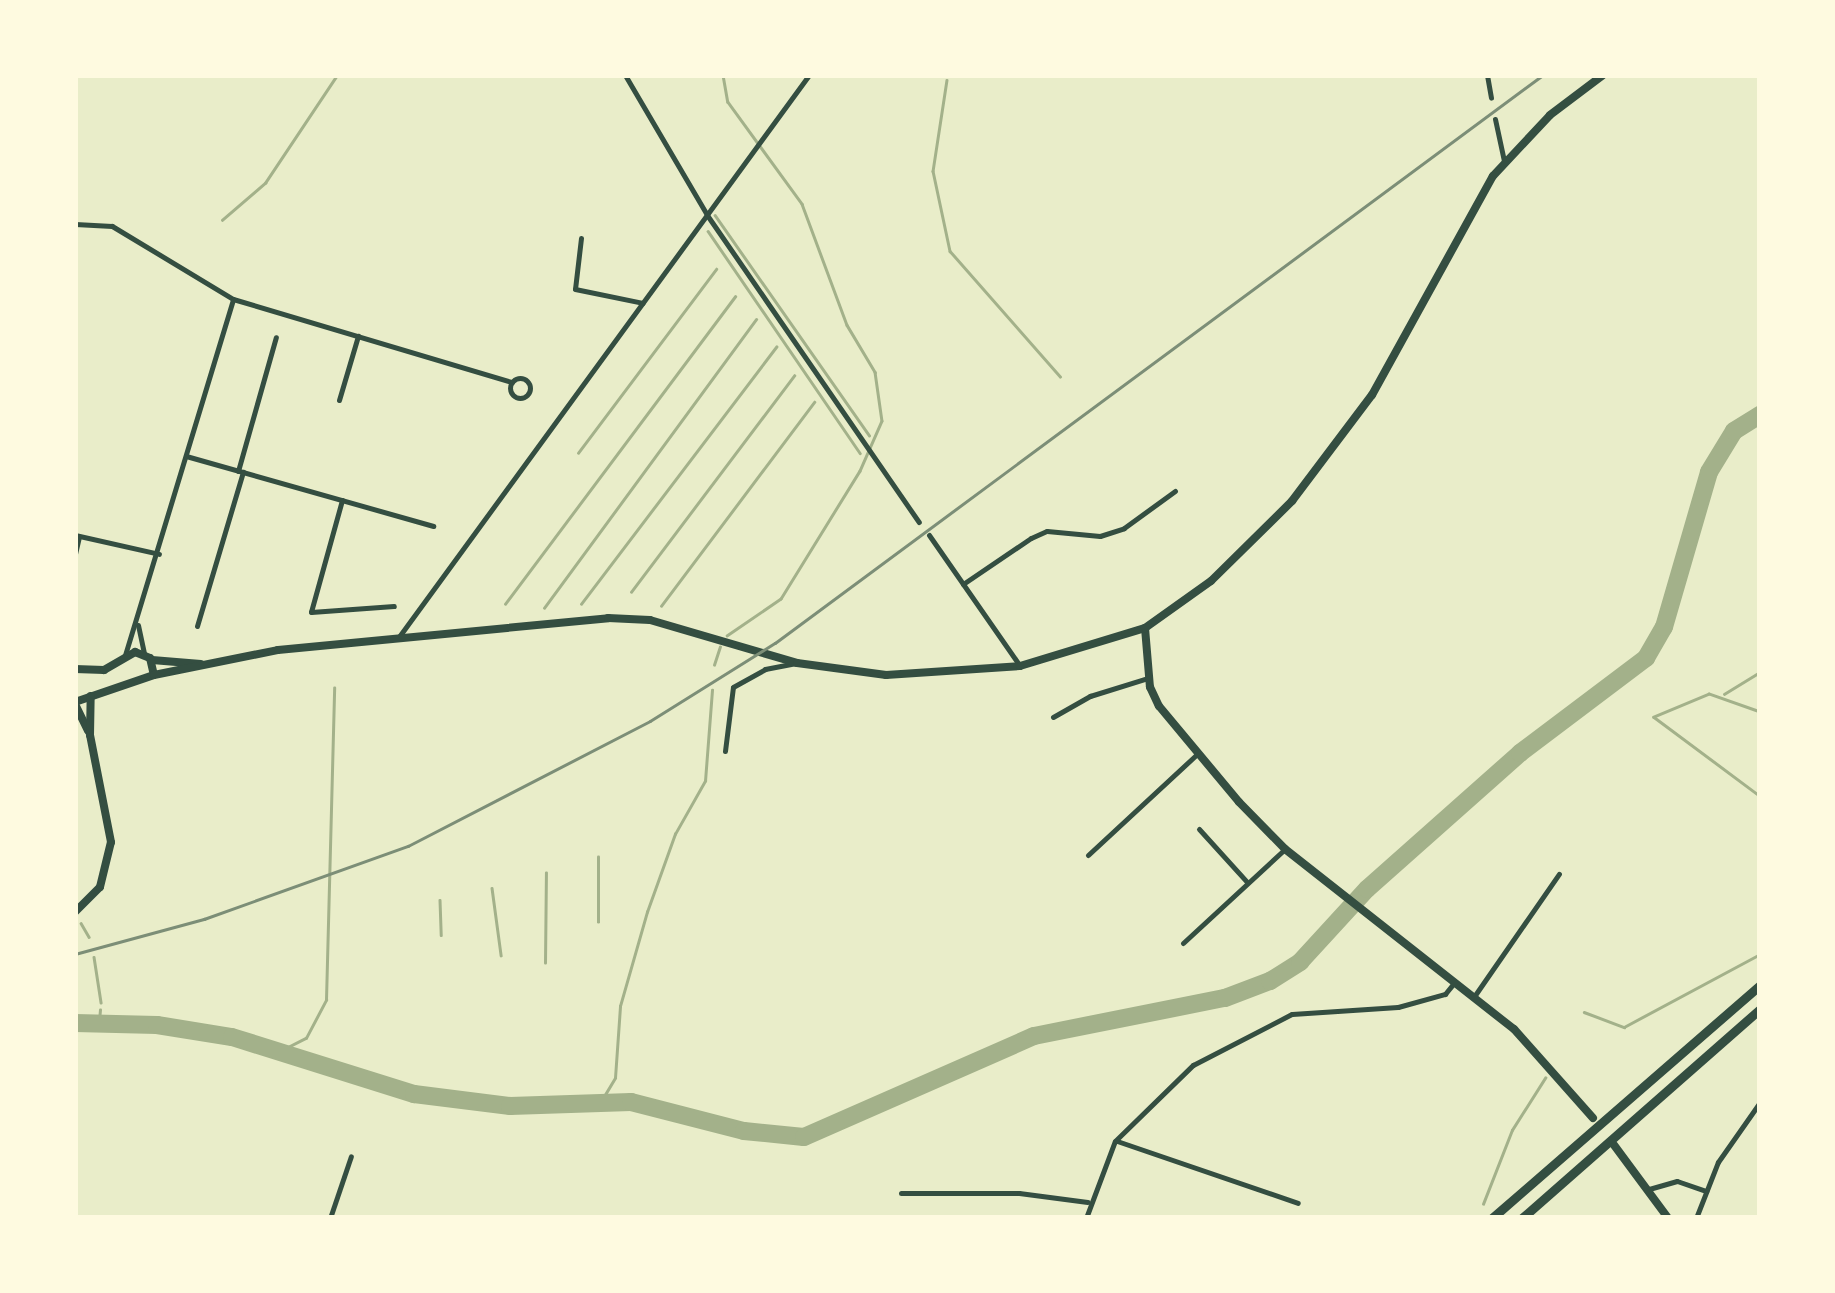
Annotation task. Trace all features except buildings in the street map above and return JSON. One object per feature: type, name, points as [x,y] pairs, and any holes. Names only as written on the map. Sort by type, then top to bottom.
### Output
[{"type":"highway","points":[[1492,1218],[1760,985]]},
{"type":"highway","points":[[1522,1218],[1760,1009]]},
{"type":"main road","points":[[90,735],[75,703],[154,674],[291,648],[625,618],[667,623],[797,663],[886,675],[1020,666],[1145,628],[1250,545],[1338,444],[1394,360],[1462,224],[1504,162],[1603,75]]},
{"type":"main road","points":[[1145,628],[1148,678],[1176,730],[1197,754],[1285,849],[1514,1029],[1594,1118]]},
{"type":"main road","points":[[75,668],[104,670],[125,655],[144,654],[152,660],[210,665]]},
{"type":"main road","points":[[152,660],[154,674]]},
{"type":"main road","points":[[75,912],[100,887],[110,850],[90,735],[92,696]]},
{"type":"main road","points":[[1614,1145],[1668,1218]]},
{"type":"street","points":[[625,75],[707,215],[919,522]]},
{"type":"street","points":[[396,640],[809,75]]},
{"type":"street","points":[[1487,75],[1491,98]]},
{"type":"street","points":[[1495,120],[1504,162]]},
{"type":"street","points":[[75,224],[112,226],[233,299],[512,382],[526,380],[529,394],[516,397],[512,382]]},
{"type":"street","points":[[580,238],[575,288],[643,303]]},
{"type":"street","points":[[125,655],[233,299]]},
{"type":"street","points":[[197,626],[276,336]]},
{"type":"street","points":[[339,400],[358,336]]},
{"type":"street","points":[[186,456],[434,526]]},
{"type":"street","points":[[963,584],[1030,538],[1047,531],[1112,532],[1175,491]]},
{"type":"street","points":[[342,500],[312,612],[394,606]]},
{"type":"street","points":[[75,554],[77,535],[158,554]]},
{"type":"street","points":[[929,535],[1020,666]]},
{"type":"street","points":[[138,622],[144,654]]},
{"type":"street","points":[[765,669],[770,657]]},
{"type":"street","points":[[724,750],[728,696],[765,669],[797,663]]},
{"type":"street","points":[[1053,717],[1090,696],[1148,678]]},
{"type":"street","points":[[1088,856],[1197,754]]},
{"type":"street","points":[[1199,829],[1247,883]]},
{"type":"street","points":[[1183,942],[1285,849]]},
{"type":"street","points":[[1473,998],[1559,874]]},
{"type":"street","points":[[1086,1218],[1088,1202],[1115,1141],[1156,1094],[1226,1044],[1292,1014],[1398,1007],[1445,994],[1453,984]]},
{"type":"street","points":[[1696,1218],[1734,1133],[1760,1102]]},
{"type":"street","points":[[1115,1141],[1298,1203]]},
{"type":"street","points":[[330,1218],[351,1156]]},
{"type":"street","points":[[1649,1189],[1677,1181],[1706,1191]]},
{"type":"street","points":[[901,1193],[1019,1193],[1088,1202]]},
{"type":"waterway","points":[[222,220],[265,183],[337,75]]},
{"type":"waterway","points":[[723,75],[728,102],[802,204],[847,325],[875,372],[882,421],[860,471],[781,599],[727,636]]},
{"type":"waterway","points":[[947,80],[933,171],[950,251],[1060,376]]},
{"type":"waterway","points":[[715,215],[869,435]]},
{"type":"waterway","points":[[708,231],[860,453]]},
{"type":"waterway","points":[[578,453],[716,269]]},
{"type":"waterway","points":[[505,604],[735,297]]},
{"type":"waterway","points":[[544,608],[756,319]]},
{"type":"waterway","points":[[581,604],[776,347]]},
{"type":"waterway","points":[[631,592],[794,376]]},
{"type":"waterway","points":[[661,606],[814,402]]},
{"type":"waterway","points":[[75,1023],[157,1025],[232,1037],[414,1094],[510,1106],[631,1102],[744,1131],[804,1137],[1034,1036],[1225,998],[1270,981],[1300,962],[1367,889],[1520,753],[1646,658],[1664,627],[1709,472],[1734,431],[1760,415]]},
{"type":"waterway","points":[[714,665],[720,647]]},
{"type":"waterway","points":[[1724,694],[1760,672]]},
{"type":"waterway","points":[[280,1051],[306,1038],[326,1000],[334,688]]},
{"type":"waterway","points":[[600,1103],[615,1078],[620,1006],[647,912],[675,834],[705,781],[712,690]]},
{"type":"waterway","points":[[1760,712],[1709,694],[1654,717],[1760,796]]},
{"type":"waterway","points":[[598,857],[598,922]]},
{"type":"waterway","points":[[545,963],[546,873]]},
{"type":"waterway","points":[[492,888],[501,955]]},
{"type":"waterway","points":[[440,900],[441,935]]},
{"type":"waterway","points":[[81,923],[89,937]]},
{"type":"waterway","points":[[1584,1012],[1624,1027],[1760,954]]},
{"type":"waterway","points":[[94,957],[101,1002]]},
{"type":"waterway","points":[[99,1021],[100,1010]]},
{"type":"waterway","points":[[1483,1204],[1512,1130],[1545,1078]]},
{"type":"railway","points":[[75,954],[204,919],[408,846],[650,721],[775,643],[1543,75]]}]
